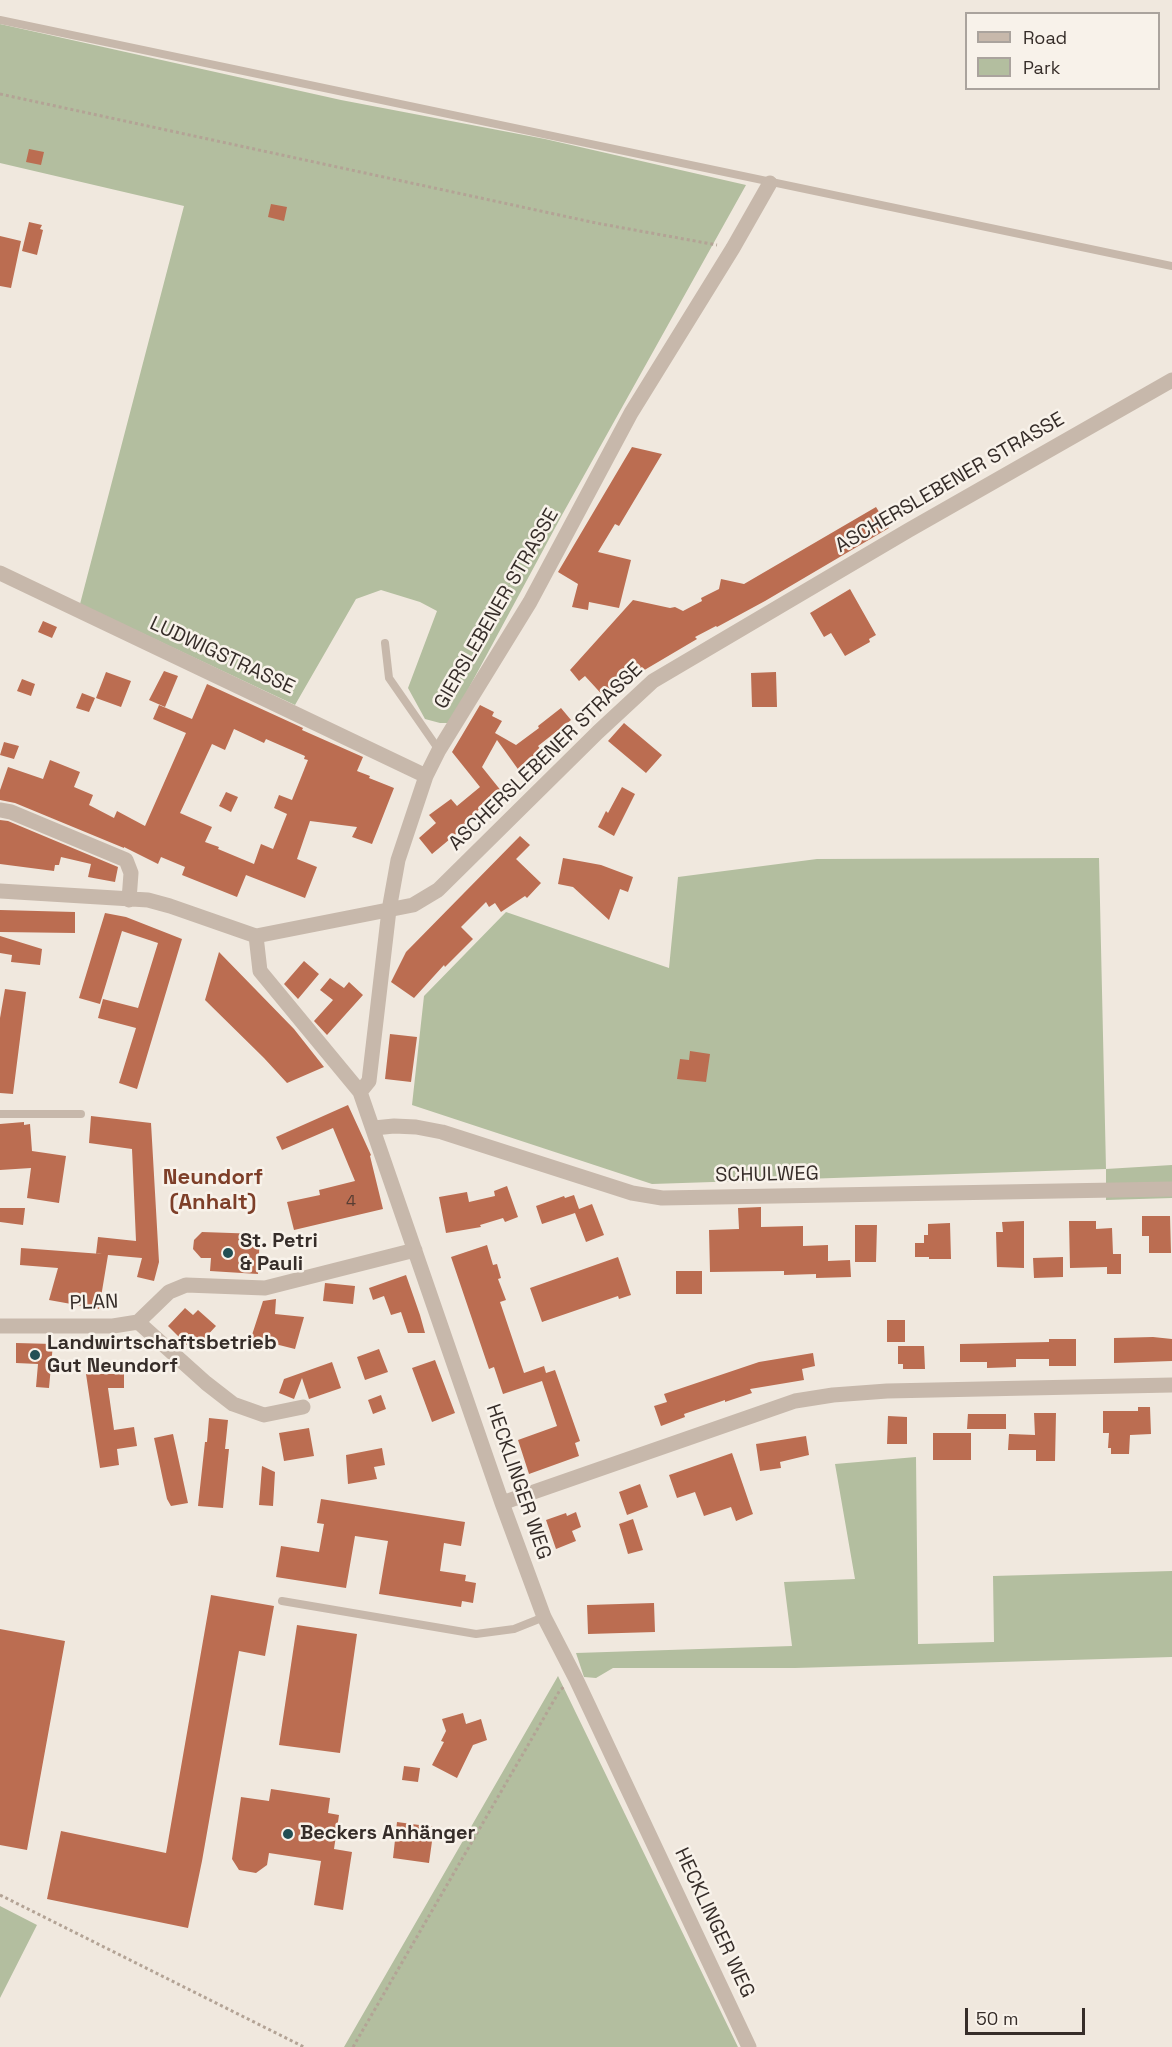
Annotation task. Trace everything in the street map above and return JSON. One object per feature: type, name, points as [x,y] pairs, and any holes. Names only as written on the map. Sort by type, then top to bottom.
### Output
[{"type":"street","name":"GIERSLEBENER STRASSE","points":[[360,1092],[369,1081],[389,910],[398,860],[426,776],[439,750],[530,602],[631,413],[733,248],[770,183]]},
{"type":"street","name":"ASCHERSLEBENER STRASSE","points":[[256,936],[413,905],[438,890],[653,681],[909,530],[1172,380]]},
{"type":"street","name":"LUDWIGSTRASSE","points":[[0,573],[426,776]]},
{"type":"street","points":[[0,810],[11,812],[126,860],[131,873],[129,900]]},
{"type":"street","points":[[0,891],[148,900],[256,936]]},
{"type":"street","name":"HECKLINGER WEG","points":[[256,936],[260,971],[360,1092],[502,1503],[544,1617],[576,1679],[748,2047]]},
{"type":"street","name":"SCHULWEG","points":[[374,1128],[416,1127],[442,1132],[622,1189],[662,1198],[1172,1189]]},
{"type":"street","name":"PLAN","points":[[3,1321],[113,1326],[138,1322],[168,1292],[186,1285],[265,1288],[415,1250]]},
{"type":"street","points":[[138,1322],[233,1404],[264,1415],[303,1407]]},
{"type":"street","points":[[502,1503],[795,1401],[833,1395],[887,1391],[1172,1385]]},
{"type":"lane","points":[[0,20],[1172,266]]},
{"type":"lane","points":[[385,643],[388,678],[439,750]]},
{"type":"lane","points":[[0,1114],[81,1114]]},
{"type":"lane","points":[[282,1600],[476,1634],[514,1629],[544,1617]]},
{"type":"path","points":[[0,94],[596,223],[733,248]]},
{"type":"path","points":[[352,2047],[560,1690],[576,1679]]},
{"type":"path","points":[[0,1895],[304,2047]]},
{"type":"green space","points":[[0,24],[341,100],[545,139],[746,185],[562,515],[450,723],[425,719],[408,688],[437,611],[420,602],[381,590],[356,599],[295,705],[80,604],[184,206],[0,163]]},
{"type":"green space","points":[[1099,858],[1106,1169],[652,1184],[412,1105],[424,996],[506,912],[669,968],[678,877],[817,859]]},
{"type":"green space","points":[[1172,1165],[1172,1198],[1106,1200],[1106,1169]]},
{"type":"green space","points":[[916,1457],[918,1644],[994,1642],[993,1576],[1172,1571],[1172,1657],[795,1668],[613,1668],[596,1678],[584,1677],[576,1653],[792,1646],[784,1582],[855,1579],[835,1464]]},
{"type":"green space","points":[[558,1676],[738,2047],[344,2047]]},
{"type":"green space","points":[[0,1906],[37,1925],[0,1998]]},
{"type":"building","points":[[29,149],[44,152],[41,165],[26,162]]},
{"type":"building","points":[[271,204],[287,207],[284,221],[268,217]]},
{"type":"building","points":[[29,222],[42,225],[40,229],[43,230],[37,255],[22,251]]},
{"type":"building","points":[[0,236],[21,241],[11,288],[0,286]]},
{"type":"building","points":[[632,447],[662,454],[619,526],[615,524],[598,552],[631,560],[619,608],[589,602],[588,610],[572,607],[578,584],[558,572]]},
{"type":"building","points":[[876,507],[889,528],[765,601],[695,637],[697,639],[636,675],[607,700],[585,676],[579,681],[570,670],[633,600],[670,608],[675,607],[683,611],[719,589],[721,579],[744,584]]},
{"type":"building","points":[[850,589],[876,635],[869,639],[870,642],[845,656],[831,633],[824,637],[810,613]]},
{"type":"building","points":[[43,621],[57,627],[52,638],[38,632]]},
{"type":"building","points":[[164,671],[178,676],[165,707],[149,700]]},
{"type":"building","points":[[106,672],[131,681],[121,707],[96,698]]},
{"type":"building","points":[[776,672],[777,707],[752,707],[751,673]]},
{"type":"building","points":[[22,679],[35,684],[31,696],[17,691]]},
{"type":"building","points":[[207,684],[363,757],[357,771],[394,788],[372,844],[352,837],[357,827],[310,821],[297,859],[317,867],[305,898],[246,875],[237,897],[182,875],[185,867],[161,857],[158,864],[124,847],[15,803],[0,800],[0,790],[8,767],[43,779],[50,760],[80,772],[74,787],[93,795],[89,805],[114,818],[117,811],[145,826],[186,733],[153,719],[159,705],[192,719]],"holes":[[[234,729],[264,743],[266,739],[305,756],[304,759],[308,760],[292,800],[279,795],[274,808],[287,814],[273,849],[261,844],[254,864],[205,842],[212,827],[180,813],[212,744],[225,750]]]},
{"type":"building","points":[[82,693],[95,698],[89,712],[76,708]]},
{"type":"building","points":[[480,705],[494,712],[492,716],[502,721],[495,733],[516,745],[561,708],[571,720],[538,746],[545,755],[531,768],[530,766],[520,772],[497,740],[482,767],[502,792],[477,811],[480,814],[432,854],[419,838],[436,823],[429,815],[451,799],[457,806],[480,787],[452,752]]},
{"type":"building","points":[[624,723],[662,755],[646,773],[608,741]]},
{"type":"building","points":[[4,742],[19,746],[14,759],[0,755]]},
{"type":"building","points":[[622,787],[635,794],[614,836],[598,827]]},
{"type":"building","points":[[226,792],[238,797],[231,812],[219,806]]},
{"type":"building","points":[[0,820],[8,821],[118,867],[115,882],[88,877],[91,864],[61,857],[54,871],[0,864]]},
{"type":"building","points":[[520,836],[530,845],[516,859],[541,883],[527,898],[525,896],[501,912],[495,903],[489,907],[486,902],[461,927],[473,939],[445,967],[444,965],[414,998],[391,982],[406,952]]},
{"type":"building","points":[[563,858],[601,865],[633,877],[628,892],[620,889],[609,920],[573,887],[558,884]]},
{"type":"building","points":[[0,910],[75,912],[75,933],[0,932]]},
{"type":"building","points":[[105,913],[126,917],[182,939],[137,1089],[119,1083],[136,1028],[98,1018],[103,999],[138,1008],[158,943],[122,931],[100,1004],[79,998]]},
{"type":"building","points":[[0,936],[42,949],[40,965],[11,962],[12,955],[0,953]]},
{"type":"building","points":[[219,952],[294,1029],[324,1067],[287,1083],[205,1000]]},
{"type":"building","points":[[304,961],[319,974],[298,999],[284,984]]},
{"type":"building","points":[[330,978],[344,988],[349,982],[363,995],[327,1035],[314,1021],[333,1000],[320,990]]},
{"type":"building","points":[[5,989],[26,992],[13,1094],[0,1093],[0,1018]]},
{"type":"building","points":[[390,1034],[417,1037],[411,1082],[385,1079]]},
{"type":"building","points":[[690,1051],[710,1054],[706,1082],[677,1079],[680,1059],[689,1060]]},
{"type":"building","points":[[348,1105],[371,1155],[383,1209],[294,1230],[287,1202],[320,1195],[319,1190],[355,1181],[333,1128],[282,1150],[276,1137]]},
{"type":"building","points":[[91,1116],[151,1123],[159,1262],[154,1281],[137,1277],[142,1258],[108,1255],[99,1309],[49,1300],[58,1268],[20,1265],[21,1248],[96,1254],[98,1237],[136,1241],[132,1149],[89,1143]]},
{"type":"building","points":[[24,1122],[24,1125],[30,1124],[32,1151],[66,1156],[59,1203],[27,1198],[31,1168],[0,1170],[0,1124]]},
{"type":"building","points":[[507,1186],[518,1217],[505,1222],[503,1218],[480,1225],[481,1227],[446,1233],[439,1197],[467,1192],[469,1202],[495,1196],[494,1191]]},
{"type":"building","points":[[574,1195],[579,1209],[592,1204],[604,1235],[586,1242],[575,1213],[542,1224],[536,1206],[564,1196],[565,1198]]},
{"type":"building","points":[[761,1207],[761,1227],[803,1226],[803,1246],[828,1245],[828,1261],[850,1260],[851,1277],[816,1278],[816,1274],[784,1275],[784,1271],[710,1272],[709,1230],[739,1229],[738,1208]]},
{"type":"building","points":[[0,1208],[25,1208],[23,1225],[0,1222]]},
{"type":"building","points":[[1142,1216],[1170,1216],[1171,1253],[1149,1253],[1149,1236],[1142,1236]]},
{"type":"building","points":[[1024,1221],[1024,1268],[997,1267],[996,1232],[1003,1232],[1002,1222]]},
{"type":"building","points":[[1069,1221],[1096,1221],[1096,1229],[1112,1228],[1113,1254],[1121,1254],[1121,1274],[1107,1274],[1107,1267],[1070,1268]]},
{"type":"building","points":[[950,1223],[951,1259],[915,1257],[915,1243],[924,1243],[924,1235],[928,1235],[928,1224]]},
{"type":"building","points":[[855,1225],[877,1225],[876,1262],[855,1262]]},
{"type":"building","name":"St. Petri & Pauli","points":[[202,1232],[260,1234],[258,1274],[210,1271],[211,1258],[201,1258],[193,1249],[194,1240]]},
{"type":"building","points":[[487,1245],[493,1265],[497,1264],[501,1278],[498,1279],[506,1300],[500,1302],[524,1373],[544,1366],[546,1373],[555,1370],[580,1441],[575,1443],[579,1456],[529,1474],[518,1440],[557,1426],[542,1381],[503,1394],[494,1367],[489,1369],[451,1257]]},
{"type":"building","points":[[618,1257],[631,1295],[619,1299],[618,1296],[542,1322],[530,1288]]},
{"type":"building","points":[[1063,1257],[1063,1277],[1034,1278],[1033,1258]]},
{"type":"building","points":[[676,1271],[702,1271],[702,1294],[676,1294]]},
{"type":"building","points":[[406,1275],[425,1333],[408,1333],[401,1312],[391,1315],[384,1296],[373,1300],[369,1288]]},
{"type":"building","points":[[325,1283],[355,1286],[353,1304],[323,1301]]},
{"type":"building","points":[[276,1299],[275,1314],[304,1317],[295,1349],[251,1338],[263,1301]]},
{"type":"building","points":[[185,1308],[193,1315],[198,1310],[216,1326],[193,1351],[168,1326]]},
{"type":"building","points":[[887,1320],[905,1320],[905,1342],[887,1342]]},
{"type":"building","points":[[1114,1338],[1172,1339],[1172,1361],[1114,1363]]},
{"type":"building","points":[[1049,1339],[1076,1339],[1076,1366],[1049,1366],[1049,1359],[1016,1359],[1016,1367],[987,1368],[987,1362],[960,1362],[960,1344],[1049,1342]]},
{"type":"building","points":[[16,1343],[53,1344],[49,1388],[36,1387],[38,1364],[16,1363]]},
{"type":"building","points":[[898,1346],[924,1346],[925,1369],[903,1369],[903,1364],[898,1364]]},
{"type":"building","points":[[379,1349],[388,1372],[365,1380],[357,1357]]},
{"type":"building","points":[[813,1353],[815,1366],[802,1369],[804,1380],[750,1389],[752,1393],[684,1414],[685,1417],[661,1426],[654,1406],[667,1402],[664,1394],[759,1362]]},
{"type":"building","points":[[435,1360],[455,1413],[432,1422],[412,1368]]},
{"type":"building","points":[[332,1362],[341,1388],[309,1399],[302,1378],[294,1399],[279,1393],[284,1379]]},
{"type":"building","points":[[86,1374],[124,1374],[124,1388],[108,1388],[114,1430],[134,1427],[137,1446],[117,1449],[119,1465],[100,1468]]},
{"type":"building","points":[[381,1395],[386,1409],[373,1414],[368,1400]]},
{"type":"building","points":[[1138,1407],[1150,1407],[1151,1434],[1130,1435],[1129,1454],[1111,1454],[1111,1448],[1108,1448],[1109,1433],[1103,1433],[1103,1411],[1138,1411]]},
{"type":"building","points":[[1034,1413],[1056,1413],[1055,1461],[1036,1461],[1036,1450],[1008,1450],[1009,1434],[1035,1435]]},
{"type":"building","points":[[968,1414],[1006,1414],[1006,1429],[967,1429]]},
{"type":"building","points":[[888,1416],[907,1417],[907,1444],[887,1444]]},
{"type":"building","points":[[209,1418],[228,1420],[225,1449],[229,1449],[223,1508],[198,1506]]},
{"type":"building","points":[[309,1428],[314,1456],[284,1461],[279,1433]]},
{"type":"building","points":[[933,1433],[971,1433],[971,1460],[933,1460]]},
{"type":"building","points":[[173,1434],[188,1503],[171,1506],[167,1499],[154,1438]]},
{"type":"building","points":[[806,1436],[809,1455],[780,1462],[781,1468],[760,1471],[756,1444]]},
{"type":"building","points":[[382,1448],[385,1465],[374,1467],[377,1479],[348,1484],[346,1455]]},
{"type":"building","points":[[732,1453],[753,1514],[736,1521],[731,1507],[704,1516],[695,1492],[677,1498],[669,1475]]},
{"type":"building","points":[[262,1466],[275,1472],[273,1506],[259,1505]]},
{"type":"building","points":[[640,1484],[648,1507],[627,1515],[619,1492]]},
{"type":"building","points":[[321,1499],[465,1522],[461,1546],[444,1543],[440,1571],[466,1575],[465,1581],[476,1583],[473,1603],[462,1601],[461,1607],[379,1594],[388,1541],[355,1536],[346,1588],[276,1577],[281,1546],[319,1552],[324,1524],[317,1523]]},
{"type":"building","points":[[576,1512],[581,1527],[572,1531],[576,1541],[556,1549],[546,1520]]},
{"type":"building","points":[[633,1519],[643,1550],[628,1554],[619,1524]]},
{"type":"building","points":[[211,1595],[274,1606],[265,1656],[239,1651],[188,1928],[47,1899],[61,1831],[166,1853]]},
{"type":"building","points":[[654,1603],[655,1632],[588,1634],[587,1605]]},
{"type":"building","points":[[297,1625],[357,1634],[340,1753],[279,1745]]},
{"type":"building","points":[[0,1629],[65,1641],[27,1850],[0,1845]]},
{"type":"building","points":[[463,1713],[466,1724],[481,1719],[487,1740],[473,1745],[457,1778],[432,1765],[444,1742],[441,1741],[446,1731],[442,1719]]},
{"type":"building","points":[[404,1766],[420,1768],[418,1782],[402,1780]]},
{"type":"building","points":[[271,1789],[330,1798],[328,1813],[339,1815],[334,1849],[352,1852],[343,1910],[314,1905],[321,1861],[269,1853],[267,1865],[256,1873],[239,1870],[232,1859],[241,1797],[269,1801]]},
{"type":"building","points":[[397,1822],[434,1827],[429,1863],[393,1858]]},
{"type":"place","name":"St. Petri & Pauli","points":[[228,1253]]},
{"type":"place","name":"Landwirtschaftsbetrieb Gut Neundorf","points":[[35,1355]]},
{"type":"place","name":"Beckers Anhänger","points":[[288,1834]]},
{"type":"district","name":"Neundorf (Anhalt)","points":[[213,1190]]}]
